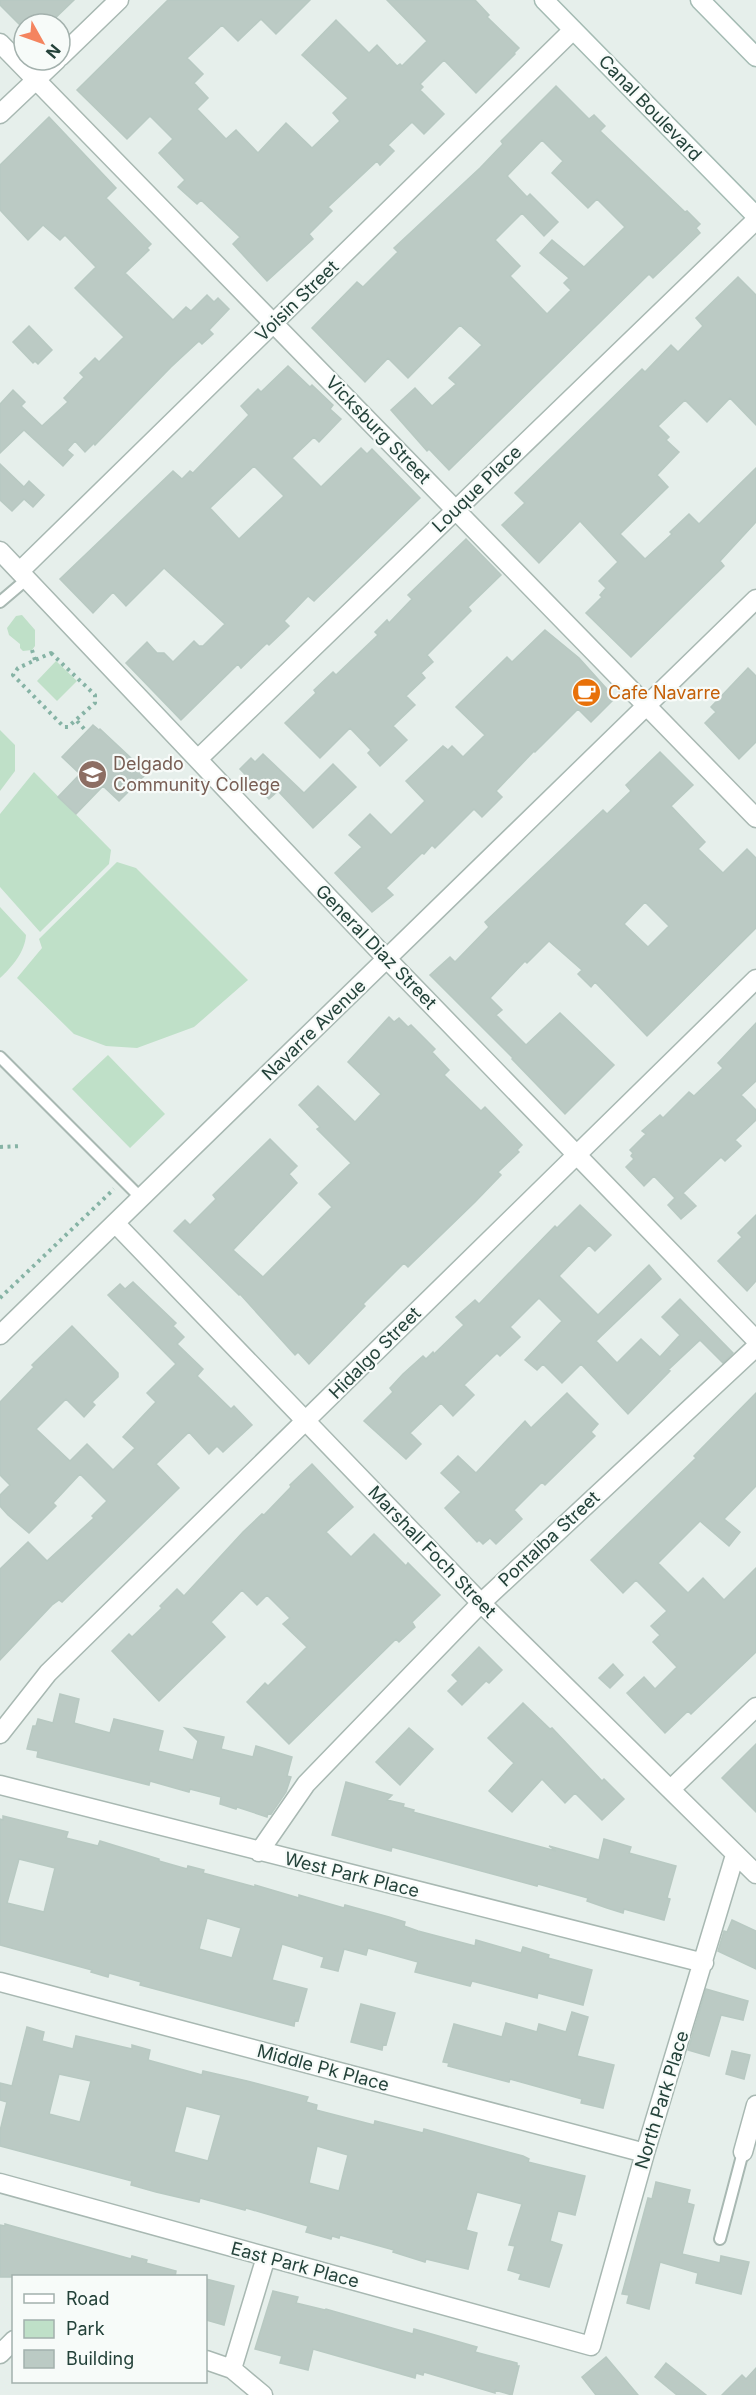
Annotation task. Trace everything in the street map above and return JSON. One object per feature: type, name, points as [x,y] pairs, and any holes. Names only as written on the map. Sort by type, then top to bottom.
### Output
[{"type":"street","points":[[72,46],[119,0]]},
{"type":"street","name":"Canal Boulevard","points":[[544,0],[756,218]]},
{"type":"street","points":[[700,0],[756,57]]},
{"type":"street","name":"Voisin Street","points":[[23,575],[573,30]]},
{"type":"street","name":"Vicksburg Street","points":[[0,43],[756,818]]},
{"type":"street","points":[[0,114],[45,72]]},
{"type":"street","name":"Louque Place","points":[[199,758],[756,218]]},
{"type":"street","name":"General Diaz Street","points":[[0,551],[199,758],[387,959],[756,1340]]},
{"type":"street","name":"Navarre Avenue","points":[[0,1335],[756,599]]},
{"type":"street","name":"Hidalgo Street","points":[[0,1734],[48,1673],[756,979]]},
{"type":"street","name":"Marshall Foch Street","points":[[115,1223],[481,1603],[756,1874]]},
{"type":"street","name":"Pontalba Street","points":[[259,1852],[306,1784],[481,1603],[756,1347]]},
{"type":"street","points":[[671,1789],[756,1707]]},
{"type":"street","name":"West Park Place","points":[[0,1785],[704,1963]]},
{"type":"street","name":"North Park Place","points":[[591,2346],[645,2153],[735,1854]]},
{"type":"street","name":"Middle Pk Place","points":[[0,1982],[645,2153]]},
{"type":"street","points":[[743,2152],[756,2105]]},
{"type":"street","name":"East Park Place","points":[[0,2183],[591,2346]]},
{"type":"street","points":[[232,2369],[267,2257]]},
{"type":"street","points":[[0,2354],[12,2342]]},
{"type":"street","points":[[207,2360],[232,2369],[263,2395]]},
{"type":"lane","points":[[0,602],[23,575]]},
{"type":"lane","points":[[0,1058],[141,1198]]},
{"type":"lane","points":[[720,2239],[743,2152]]},
{"type":"path","points":[[32,650],[35,660]]},
{"type":"path","points":[[51,653],[95,695],[95,704],[77,721],[64,727],[14,675],[18,668],[51,653]]},
{"type":"path","points":[[77,721],[87,732]]},
{"type":"path","points":[[0,1148],[21,1146]]},
{"type":"path","points":[[0,1298],[123,1180]]},
{"type":"green space","points":[[22,615],[35,630],[35,646],[32,650],[23,651],[20,644],[9,635],[7,628],[16,616]]},
{"type":"green space","points":[[56,661],[77,681],[57,701],[37,681]]},
{"type":"green space","points":[[0,730],[15,745],[15,771],[0,791]]},
{"type":"green space","points":[[34,772],[111,850],[109,864],[40,932],[0,887],[0,814]]},
{"type":"green space","points":[[117,862],[136,868],[248,980],[194,1027],[137,1048],[106,1046],[74,1034],[17,978],[42,948],[39,939]]},
{"type":"green space","points":[[0,907],[26,935],[20,953],[0,978]]},
{"type":"green space","points":[[108,1055],[165,1114],[130,1148],[72,1089]]},
{"type":"building","points":[[0,0],[74,0],[62,12],[12,12],[12,17],[0,5]]},
{"type":"building","points":[[168,0],[310,0],[276,34],[261,19],[238,41],[222,25],[187,58],[203,74],[194,83],[208,98],[197,109],[226,139],[236,130],[258,153],[286,123],[312,148],[340,121],[333,113],[348,98],[302,55],[336,20],[369,53],[377,45],[397,66],[400,64],[402,66],[427,41],[387,0],[475,0],[489,15],[487,17],[519,48],[476,93],[444,60],[420,84],[423,87],[420,90],[444,114],[424,134],[412,122],[388,145],[394,151],[380,165],[377,161],[328,207],[332,211],[309,234],[313,239],[267,281],[233,244],[240,237],[201,200],[197,204],[178,187],[185,180],[159,153],[173,139],[150,116],[127,139],[77,90]]},
{"type":"building","points":[[556,86],[589,119],[594,115],[605,126],[600,131],[700,224],[696,228],[700,233],[653,278],[649,274],[449,470],[429,449],[427,451],[391,410],[415,388],[432,406],[456,384],[449,378],[482,345],[460,325],[408,378],[388,358],[365,382],[312,328],[357,282],[363,287],[398,252],[394,248],[480,168],[503,144],[501,141]],"holes":[[[542,140],[563,161],[552,173],[588,208],[597,199],[625,227],[584,267],[552,240],[540,253],[569,278],[564,283],[571,290],[547,314],[510,276],[520,266],[495,240],[522,213],[544,236],[558,222],[530,194],[527,197],[507,176]]]},
{"type":"building","points":[[49,117],[116,188],[106,198],[151,244],[147,248],[149,250],[125,273],[173,320],[186,307],[191,311],[207,295],[214,302],[218,298],[229,309],[209,330],[213,334],[202,344],[199,341],[171,367],[95,445],[94,443],[85,452],[75,441],[67,450],[73,455],[63,466],[24,430],[0,453],[0,404],[13,390],[25,402],[21,406],[42,426],[68,402],[64,398],[84,377],[80,373],[95,358],[99,362],[124,337],[75,288],[96,267],[65,235],[60,240],[43,225],[28,240],[0,210],[0,165]]},
{"type":"building","points":[[738,277],[756,295],[756,425],[730,398],[707,422],[685,400],[658,426],[669,437],[666,440],[679,452],[657,475],[668,487],[620,534],[645,559],[672,534],[670,532],[689,514],[699,524],[756,468],[756,522],[720,561],[724,566],[631,657],[586,613],[602,597],[600,595],[606,588],[599,581],[618,562],[580,521],[539,563],[502,525],[525,503],[515,493],[642,369],[645,372],[671,345],[678,352],[703,326],[696,318]]},
{"type":"building","points":[[29,326],[52,350],[38,364],[35,361],[33,363],[13,342]]},
{"type":"building","points":[[288,366],[333,405],[330,409],[341,419],[319,442],[314,437],[292,458],[321,487],[361,448],[367,454],[372,449],[420,498],[314,601],[308,596],[284,621],[289,626],[269,645],[267,643],[241,668],[238,664],[181,720],[126,663],[147,642],[157,653],[164,653],[173,662],[194,641],[199,646],[203,646],[225,624],[164,568],[126,606],[113,592],[93,613],[60,579],[173,471],[182,479],[190,471],[193,473],[249,415],[241,406],[258,389],[261,392]],"holes":[[[254,466],[284,496],[239,539],[210,508]]]},
{"type":"building","points":[[0,464],[24,487],[29,481],[44,495],[33,507],[24,499],[12,511],[0,500]]},
{"type":"building","points":[[466,539],[501,575],[468,607],[471,611],[427,655],[433,662],[421,673],[425,678],[406,696],[415,705],[393,726],[407,740],[380,766],[368,753],[371,750],[350,728],[320,758],[285,723],[316,693],[314,690],[333,672],[336,675],[378,635],[375,632],[387,620],[389,623],[412,599],[408,595]]},
{"type":"building","points":[[545,630],[579,658],[615,698],[591,722],[578,709],[496,791],[502,797],[482,817],[474,809],[435,848],[432,845],[424,854],[422,853],[386,888],[393,895],[372,912],[335,873],[362,847],[349,835],[370,814],[391,835],[425,801],[406,781],[443,746],[448,750],[452,746],[463,757],[485,735],[456,707],[507,657],[512,662]]},
{"type":"building","points":[[748,668],[756,676],[756,742],[739,759],[705,723],[716,712],[711,707]]},
{"type":"building","points":[[93,725],[147,773],[119,801],[103,786],[76,814],[58,797],[80,774],[62,757]]},
{"type":"building","points":[[660,752],[693,785],[671,806],[705,842],[698,849],[723,873],[747,849],[756,858],[756,928],[647,1036],[595,982],[591,987],[578,974],[582,970],[549,941],[527,963],[525,961],[490,998],[502,1010],[496,1015],[526,1045],[560,1013],[614,1065],[565,1114],[430,975],[450,957],[455,962],[489,927],[485,922],[603,810],[607,814],[631,791],[626,785]],"holes":[[[645,902],[669,926],[648,947],[624,924]]]},
{"type":"building","points":[[263,754],[304,793],[333,764],[356,787],[313,828],[278,791],[269,799],[240,769],[251,758],[255,762]]},
{"type":"building","points":[[389,1017],[394,1022],[399,1018],[408,1027],[411,1025],[435,1049],[432,1052],[449,1070],[444,1075],[481,1111],[485,1107],[522,1145],[517,1150],[519,1152],[498,1172],[501,1175],[475,1202],[408,1267],[404,1263],[309,1364],[298,1352],[295,1355],[240,1294],[174,1231],[185,1220],[190,1225],[216,1199],[213,1195],[270,1139],[297,1166],[289,1174],[297,1183],[233,1250],[263,1277],[332,1207],[319,1194],[351,1163],[317,1129],[320,1127],[299,1105],[318,1086],[355,1122],[381,1094],[348,1062]]},
{"type":"building","points":[[756,1023],[756,1081],[741,1095],[756,1110],[756,1120],[735,1140],[741,1146],[725,1161],[721,1157],[683,1193],[696,1206],[681,1219],[668,1205],[675,1198],[654,1176],[644,1186],[626,1167],[634,1159],[630,1150],[646,1134],[642,1131],[660,1115],[663,1118],[689,1092],[694,1096],[723,1068],[718,1063]]},
{"type":"building","points":[[580,1205],[611,1235],[595,1251],[589,1245],[559,1276],[598,1315],[649,1265],[661,1279],[596,1341],[617,1363],[641,1339],[660,1357],[680,1335],[662,1317],[680,1299],[733,1353],[723,1363],[700,1340],[668,1370],[670,1371],[628,1414],[581,1364],[562,1383],[543,1364],[537,1370],[525,1360],[562,1321],[539,1298],[510,1327],[520,1337],[500,1356],[497,1353],[464,1385],[474,1395],[453,1416],[441,1403],[410,1433],[421,1444],[406,1459],[364,1421],[393,1392],[390,1388],[403,1374],[423,1356],[426,1359],[433,1352],[434,1354],[464,1325],[456,1317],[475,1300],[479,1304],[555,1226],[557,1228]]},
{"type":"building","points":[[756,1215],[756,1281],[747,1291],[718,1261],[742,1237],[738,1233]]},
{"type":"building","points":[[133,1282],[176,1323],[173,1326],[184,1337],[177,1344],[203,1369],[197,1376],[231,1409],[234,1406],[252,1425],[223,1452],[217,1446],[209,1454],[189,1432],[156,1464],[179,1488],[62,1602],[59,1600],[52,1605],[0,1660],[0,1569],[28,1542],[47,1561],[94,1518],[92,1516],[107,1501],[80,1474],[53,1503],[56,1506],[29,1533],[8,1515],[0,1506],[0,1495],[10,1485],[0,1475],[0,1402],[34,1367],[32,1365],[72,1326],[118,1373],[118,1377],[92,1402],[95,1405],[84,1417],[66,1399],[36,1429],[70,1461],[87,1444],[113,1470],[135,1448],[123,1437],[156,1402],[147,1393],[176,1364],[108,1295],[120,1284],[125,1289]]},
{"type":"building","points":[[567,1393],[598,1424],[591,1432],[595,1436],[545,1485],[542,1482],[514,1510],[522,1519],[496,1544],[490,1538],[483,1544],[479,1540],[477,1542],[445,1508],[461,1492],[441,1473],[458,1456],[476,1473],[525,1421],[531,1428]]},
{"type":"building","points":[[756,1393],[756,1486],[724,1519],[740,1532],[729,1546],[700,1521],[658,1563],[688,1593],[703,1578],[724,1600],[756,1568],[756,1652],[691,1714],[688,1711],[665,1733],[627,1693],[644,1677],[655,1689],[677,1667],[653,1642],[660,1635],[651,1626],[667,1611],[636,1580],[623,1593],[591,1560],[696,1458],[694,1456]]},
{"type":"building","points":[[312,1464],[353,1507],[326,1532],[351,1557],[374,1534],[440,1595],[412,1622],[415,1627],[399,1642],[396,1639],[289,1744],[247,1702],[265,1683],[268,1686],[307,1647],[283,1624],[290,1618],[267,1595],[257,1605],[242,1590],[211,1622],[225,1637],[159,1701],[112,1651],[129,1634],[132,1637],[162,1608],[160,1606],[177,1589],[184,1596],[243,1532],[262,1514],[264,1515]]},
{"type":"building","points":[[479,1647],[502,1670],[489,1683],[486,1681],[462,1705],[448,1691],[458,1681],[452,1675]]},
{"type":"building","points":[[613,1664],[623,1675],[610,1688],[599,1678]]},
{"type":"building","points":[[60,1694],[79,1699],[74,1723],[110,1733],[114,1719],[163,1731],[158,1751],[193,1760],[198,1741],[185,1728],[224,1737],[221,1749],[253,1757],[256,1746],[292,1757],[287,1776],[291,1777],[286,1792],[267,1817],[220,1804],[221,1797],[190,1789],[189,1792],[150,1781],[149,1785],[37,1757],[38,1751],[27,1749],[33,1726],[36,1726],[38,1719],[53,1723]]},
{"type":"building","points":[[523,1703],[550,1729],[552,1728],[602,1781],[604,1779],[624,1799],[602,1820],[575,1793],[565,1803],[542,1779],[512,1812],[489,1791],[514,1763],[488,1738]]},
{"type":"building","points":[[409,1728],[433,1749],[400,1785],[376,1762]]},
{"type":"building","points":[[756,1744],[756,1812],[722,1778]]},
{"type":"building","points":[[346,1782],[392,1795],[387,1800],[404,1804],[403,1807],[414,1810],[413,1812],[556,1851],[549,1846],[599,1860],[604,1839],[631,1847],[629,1853],[676,1866],[667,1898],[670,1899],[664,1920],[624,1909],[623,1913],[587,1901],[588,1898],[538,1884],[537,1886],[392,1847],[391,1851],[332,1835]]},
{"type":"building","points":[[3,1816],[68,1832],[66,1838],[98,1846],[100,1841],[159,1859],[159,1861],[187,1869],[188,1866],[204,1870],[203,1873],[299,1898],[299,1895],[344,1908],[345,1905],[405,1922],[404,1926],[418,1931],[475,1946],[476,1940],[521,1953],[523,1947],[549,1955],[548,1958],[592,1970],[583,2005],[538,1993],[537,1998],[472,1981],[470,1986],[415,1972],[418,1962],[368,1948],[366,1955],[344,1949],[338,1971],[321,1967],[324,1957],[282,1944],[272,1980],[307,1989],[298,2021],[295,2020],[294,2026],[140,1985],[141,1982],[109,1973],[108,1977],[91,1972],[92,1970],[0,1945],[0,1819],[3,1820]],"holes":[[[19,1859],[55,1868],[44,1912],[7,1903]],[[207,1918],[241,1928],[232,1958],[199,1949]]]},
{"type":"building","points":[[732,1920],[756,1931],[756,1969],[718,1951],[724,1931],[727,1932]]},
{"type":"building","points":[[706,1989],[748,2001],[743,2020],[721,2015],[709,2056],[688,2050]]},
{"type":"building","points":[[361,2004],[395,2013],[386,2045],[383,2044],[382,2050],[351,2042]]},
{"type":"building","points":[[572,2012],[588,2017],[577,2056],[614,2065],[603,2108],[581,2103],[582,2099],[510,2079],[509,2082],[448,2066],[449,2063],[443,2062],[454,2024],[502,2037],[506,2023],[537,2032],[539,2024],[566,2032]]},
{"type":"building","points":[[27,2027],[44,2032],[42,2041],[73,2049],[76,2036],[132,2049],[132,2045],[150,2050],[148,2060],[202,2075],[203,2071],[308,2097],[306,2102],[317,2105],[316,2110],[374,2125],[375,2121],[423,2133],[424,2129],[523,2156],[529,2159],[528,2162],[585,2176],[575,2215],[558,2211],[550,2241],[562,2245],[549,2287],[519,2279],[521,2274],[508,2270],[515,2246],[509,2245],[522,2204],[477,2192],[466,2230],[477,2233],[468,2269],[426,2259],[425,2262],[393,2252],[394,2250],[340,2235],[339,2238],[332,2236],[331,2239],[306,2232],[308,2226],[246,2208],[245,2210],[200,2198],[199,2202],[156,2192],[131,2185],[132,2181],[0,2146],[0,2131],[7,2102],[0,2100],[0,2083],[12,2086]],"holes":[[[59,2074],[91,2081],[80,2122],[49,2114]],[[186,2106],[221,2115],[208,2161],[174,2152]],[[317,2146],[348,2155],[339,2191],[309,2183]]]},
{"type":"building","points":[[732,2051],[750,2055],[744,2079],[726,2074]]},
{"type":"building","points":[[656,2182],[690,2190],[687,2203],[694,2205],[682,2254],[720,2263],[721,2256],[749,2262],[741,2294],[696,2283],[698,2273],[660,2262],[649,2309],[627,2303],[629,2295],[622,2294],[648,2198],[652,2199]]},
{"type":"building","points":[[5,2224],[131,2259],[132,2256],[147,2260],[146,2263],[176,2271],[175,2275],[12,2275],[12,2277],[0,2277],[0,2225],[5,2226]]},
{"type":"building","points":[[207,2279],[234,2286],[224,2325],[207,2320]]},
{"type":"building","points":[[273,2291],[298,2297],[296,2303],[326,2309],[413,2334],[414,2329],[477,2347],[475,2352],[517,2363],[519,2366],[512,2395],[495,2390],[495,2393],[424,2372],[423,2375],[416,2373],[415,2378],[313,2349],[308,2370],[280,2363],[282,2356],[255,2349]]},
{"type":"building","points":[[606,2357],[638,2395],[596,2395],[582,2377]]},
{"type":"building","points":[[666,2363],[706,2395],[677,2395],[655,2377]]},
{"type":"building","points":[[756,2368],[756,2395],[722,2395],[742,2375],[746,2379]]},
{"type":"place","name":"Cafe Navarre","points":[[587,693]]},
{"type":"place","name":"Delgado Community College","points":[[92,774]]}]
